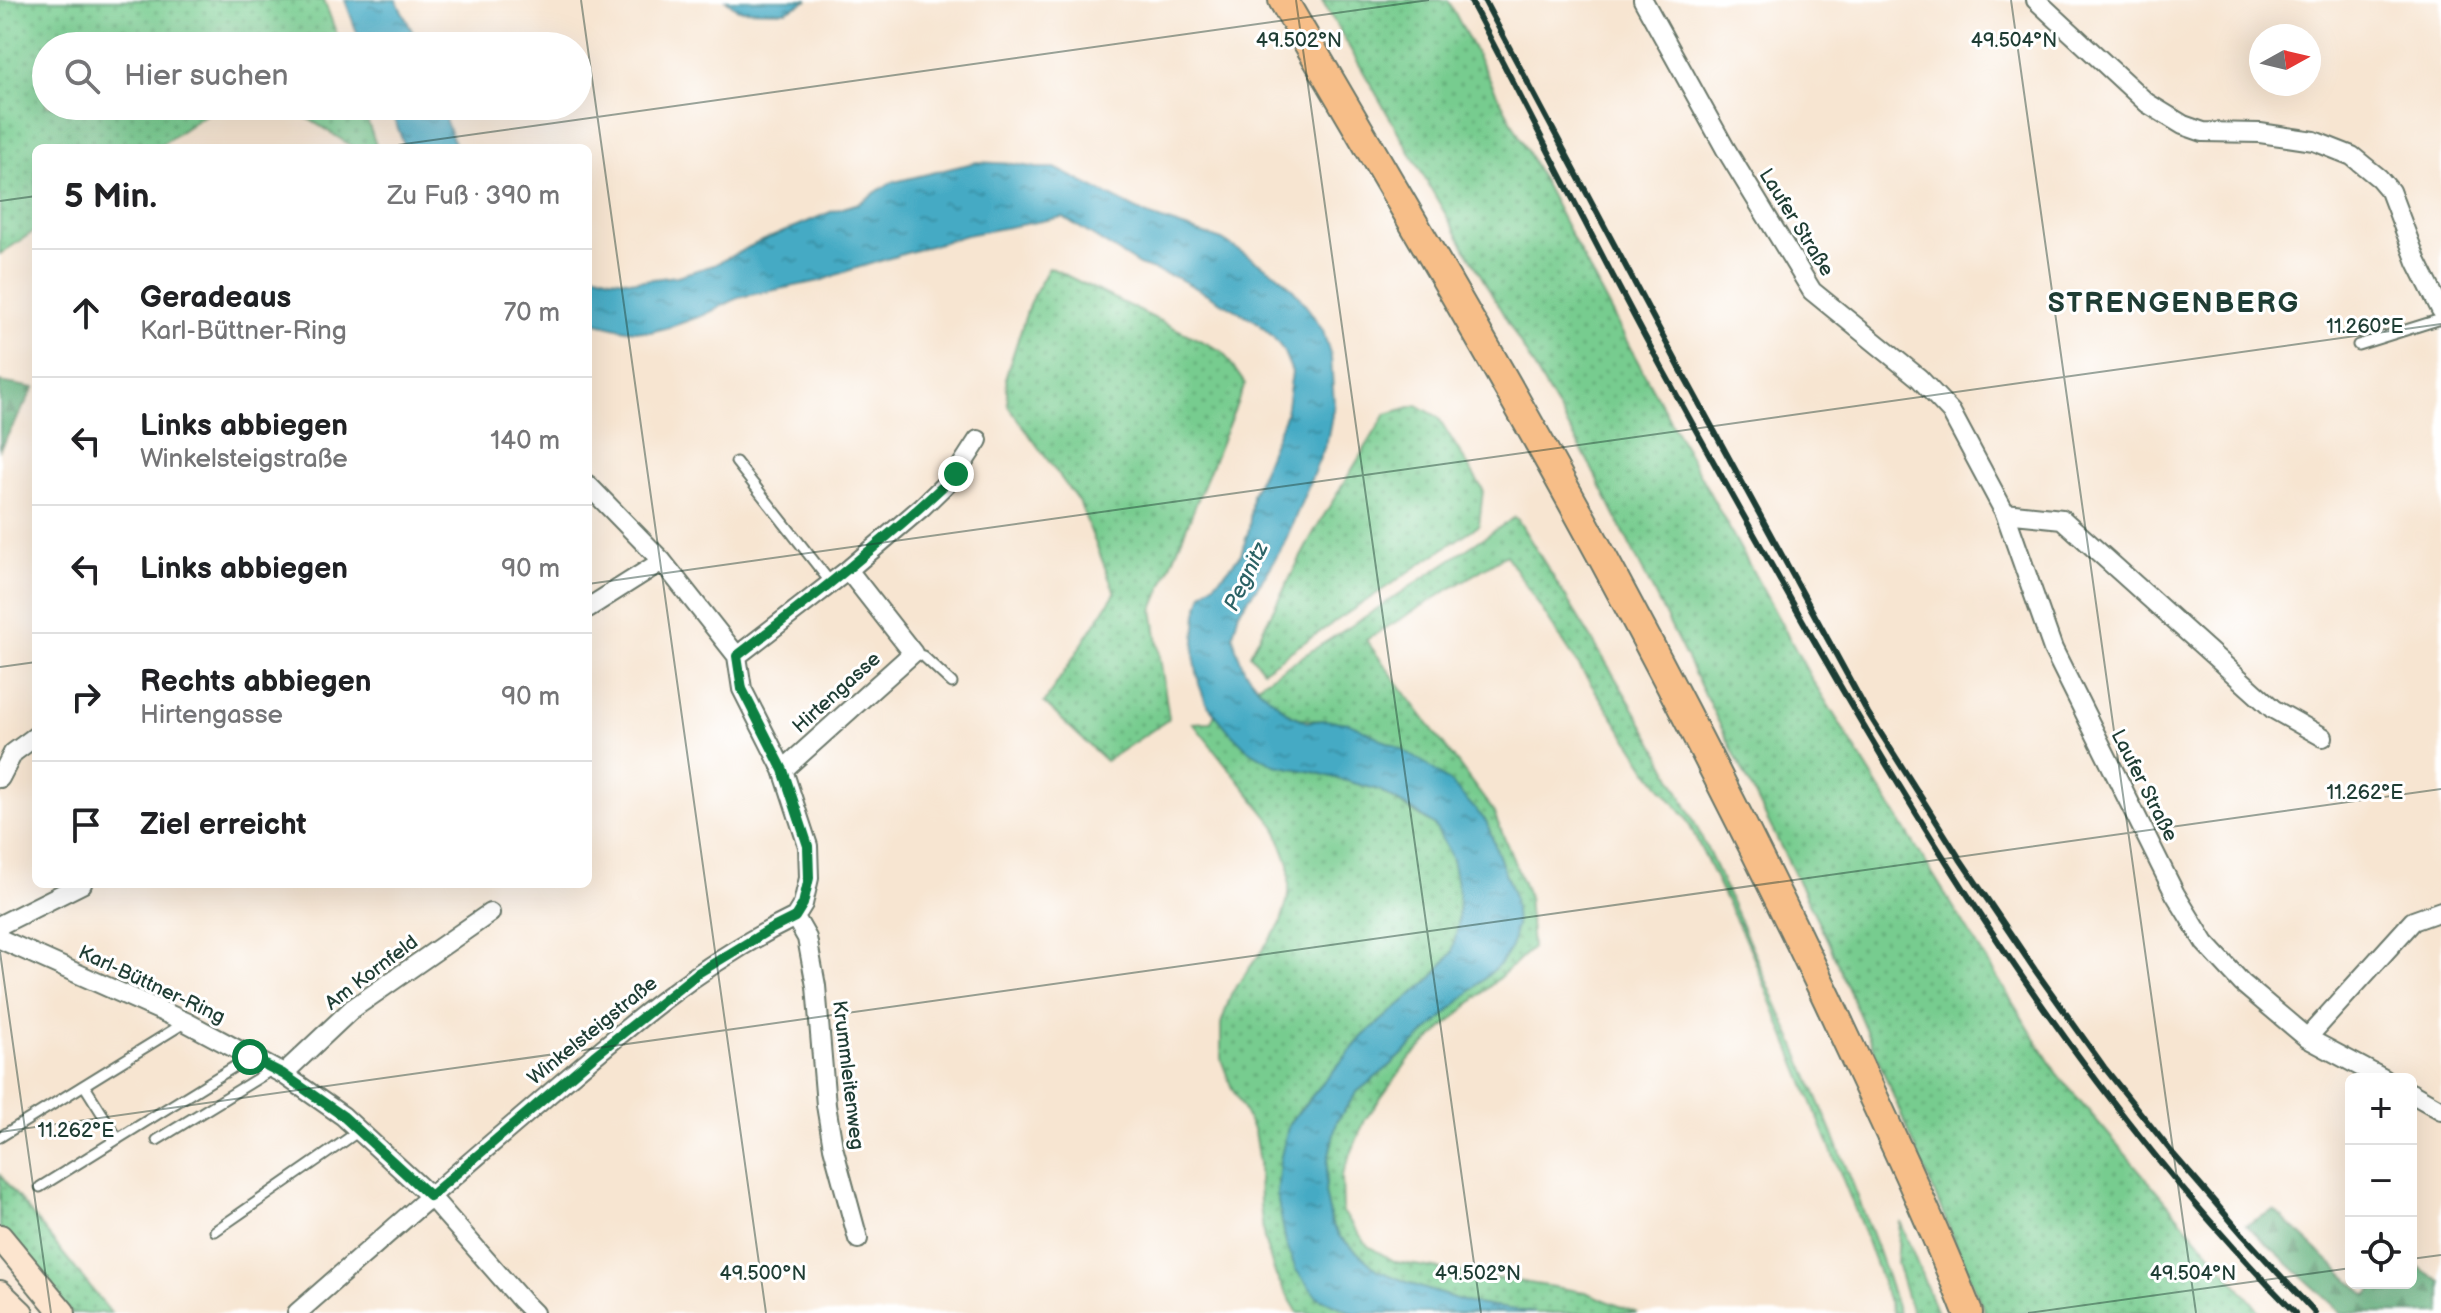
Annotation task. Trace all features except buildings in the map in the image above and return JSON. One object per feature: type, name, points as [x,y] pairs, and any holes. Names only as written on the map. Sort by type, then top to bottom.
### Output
[{"type":"main road","points":[[1283,0],[1501,375],[1716,774],[1859,1066],[1968,1313]]},
{"type":"main road","points":[[0,1237],[63,1313]]},
{"type":"main road","points":[[0,1293],[21,1313]]},
{"type":"street","name":"Laufer Straße","points":[[1643,0],[1725,148],[1812,291],[1919,378],[1951,412],[2005,513],[2053,649],[2175,894],[2205,943],[2242,983],[2307,1038],[2373,1073]]},
{"type":"street","points":[[2036,0],[2147,103],[2183,125],[2203,132],[2260,133],[2314,141],[2352,156],[2366,166],[2390,191],[2417,262],[2441,310]]},
{"type":"street","points":[[737,656],[848,570],[922,507],[956,474],[978,440]]},
{"type":"street","points":[[592,489],[662,561],[737,656],[742,689],[783,770],[808,846],[809,878],[803,904],[795,917]]},
{"type":"street","points":[[2005,513],[2062,519],[2273,709],[2323,737]]},
{"type":"street","points":[[592,605],[662,561]]},
{"type":"street","name":"Hirtengasse","points":[[783,770],[913,653],[848,570]]},
{"type":"street","points":[[0,778],[13,753],[32,739]]},
{"type":"street","points":[[0,925],[74,888]]},
{"type":"street","points":[[2307,1038],[2413,921],[2441,911]]},
{"type":"street","name":"Am Kornfeld","points":[[278,1072],[352,1009],[490,913]]},
{"type":"street","name":"Winkelsteigstraße","points":[[297,1313],[594,1056],[698,973],[795,917]]},
{"type":"street","name":"Krummleitenweg","points":[[795,917],[807,938],[816,986],[826,1105],[833,1147],[858,1239]]},
{"type":"street","name":"Karl-Büttner-Ring","points":[[0,939],[186,1022],[278,1072],[343,1116],[430,1196]]},
{"type":"street","points":[[2417,1096],[2441,1110]]},
{"type":"street","points":[[430,1196],[534,1313]]},
{"type":"lane","points":[[2358,345],[2441,319]]},
{"type":"lane","points":[[736,462],[831,583]]},
{"type":"lane","points":[[913,653],[923,656],[952,683]]},
{"type":"lane","points":[[0,1137],[186,1022]]},
{"type":"lane","points":[[40,1187],[250,1057]]},
{"type":"lane","points":[[157,1140],[278,1072]]},
{"type":"lane","points":[[84,1085],[118,1139]]},
{"type":"lane","points":[[215,1231],[359,1131]]},
{"type":"green space","points":[[0,0],[324,0],[336,32],[32,32],[32,120],[197,120],[162,144],[32,144],[32,233],[0,254]]},
{"type":"green space","points":[[1322,0],[1448,0],[1626,340],[1810,676],[2057,1074],[2261,1313],[1985,1313],[1828,941],[1588,461]]},
{"type":"green space","points":[[310,120],[367,120],[376,144],[349,144]]},
{"type":"green space","points":[[1049,267],[1222,351],[1245,384],[1153,609],[1169,719],[1106,761],[1044,703],[1115,593],[1080,504],[1008,406],[1006,376],[1030,302]]},
{"type":"green space","points":[[0,382],[32,388],[32,392],[0,449]]},
{"type":"green space","points":[[1417,405],[1438,417],[1483,490],[1479,525],[1263,670],[1250,654],[1315,530],[1386,414]]},
{"type":"green space","points":[[1515,517],[1642,723],[1702,838],[1838,1146],[1899,1313],[1893,1313],[1862,1227],[1750,949],[1686,818],[1649,772],[1506,555],[1366,640],[1493,811],[1528,895],[1532,948],[1411,1057],[1365,1120],[1342,1175],[1343,1212],[1368,1246],[1396,1262],[1585,1292],[1637,1313],[1535,1313],[1469,1303],[1377,1270],[1340,1237],[1331,1222],[1325,1192],[1328,1159],[1337,1121],[1357,1092],[1391,1065],[1500,964],[1514,897],[1486,821],[1324,720],[1304,719],[1286,712],[1257,685]]},
{"type":"green space","points":[[1215,713],[1246,748],[1275,765],[1379,790],[1435,826],[1452,859],[1459,893],[1458,926],[1452,953],[1433,977],[1363,1036],[1289,1123],[1317,1297],[1354,1313],[1298,1313],[1276,1276],[1264,1240],[1254,1131],[1221,1059],[1221,1024],[1231,994],[1280,925],[1289,895],[1289,864],[1275,826],[1193,723],[1211,722]]},
{"type":"green space","points":[[0,1175],[111,1313],[71,1313],[0,1228]]},
{"type":"green space","points":[[2274,1210],[2345,1276],[2345,1289],[2359,1289],[2367,1296],[2374,1289],[2417,1289],[2417,1266],[2441,1282],[2441,1313],[2342,1313],[2246,1225]]},
{"type":"green space","points":[[1900,1221],[1937,1313],[1912,1313],[1897,1263]]},
{"type":"water","points":[[345,0],[396,0],[413,32],[357,32]]},
{"type":"water","points":[[726,0],[808,0],[786,11],[738,10]]},
{"type":"water","points":[[395,120],[445,120],[454,144],[404,144]]},
{"type":"water","name":"Pegnitz","points":[[977,162],[1055,168],[1147,215],[1222,240],[1277,274],[1293,289],[1323,331],[1331,357],[1334,405],[1327,441],[1284,544],[1239,612],[1233,634],[1236,648],[1245,671],[1289,714],[1307,722],[1350,723],[1428,765],[1452,784],[1486,821],[1514,897],[1516,925],[1511,947],[1500,964],[1391,1065],[1357,1092],[1337,1121],[1328,1159],[1325,1192],[1331,1222],[1340,1237],[1377,1270],[1469,1303],[1535,1313],[1354,1313],[1317,1297],[1296,1270],[1286,1243],[1277,1196],[1280,1160],[1289,1123],[1363,1036],[1433,977],[1452,953],[1458,926],[1459,893],[1452,859],[1435,826],[1379,790],[1275,765],[1246,748],[1206,703],[1199,684],[1194,655],[1197,613],[1203,593],[1241,554],[1249,529],[1252,495],[1286,413],[1292,372],[1283,350],[1273,337],[1256,321],[1178,278],[1139,265],[1063,217],[966,235],[820,281],[740,297],[704,315],[650,332],[592,322],[592,272],[636,281],[677,276],[714,265],[755,244],[859,203],[890,183]]},
{"type":"railway","points":[[1470,0],[1699,436],[1845,695],[1959,882],[2083,1063],[2150,1149],[2220,1233],[2295,1313]]},
{"type":"railway","points":[[1484,0],[1868,713],[1960,859],[2104,1067],[2174,1155],[2315,1313]]},
{"type":"district","name":"STRENGENBERG","points":[[2174,302]]},
{"type":"route","points":[[250,1057],[283,1074],[343,1116],[430,1196],[594,1056],[698,973],[795,917],[803,904],[809,878],[808,846],[783,770],[742,689],[737,656],[848,570],[956,474]]}]
